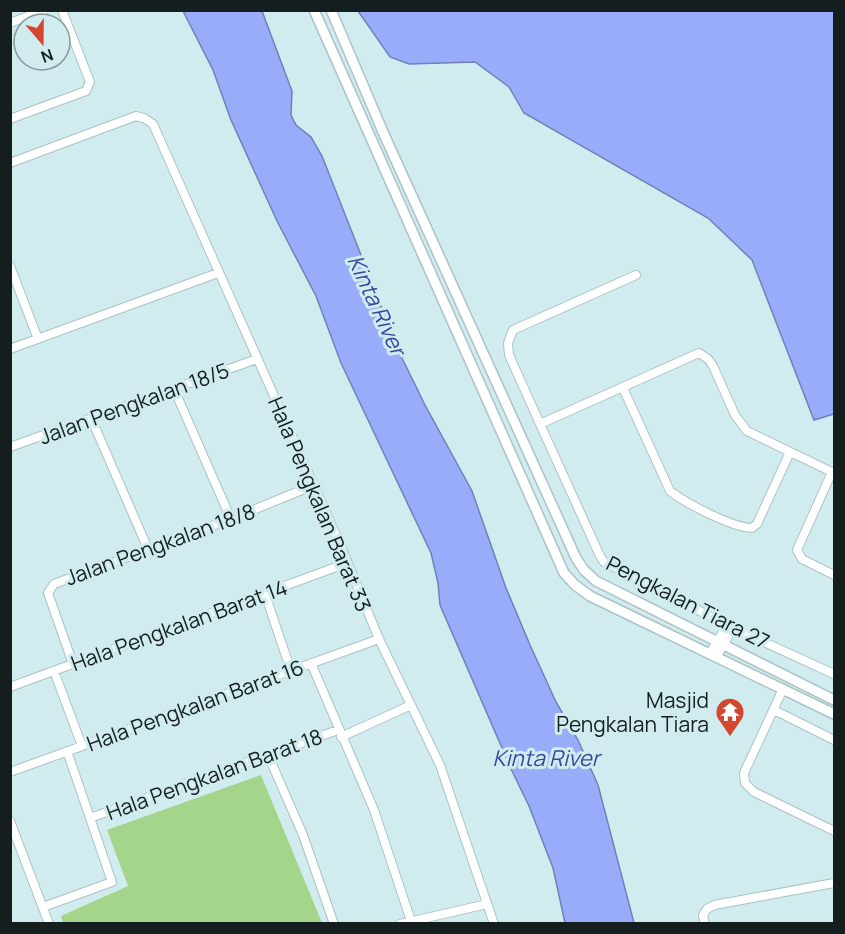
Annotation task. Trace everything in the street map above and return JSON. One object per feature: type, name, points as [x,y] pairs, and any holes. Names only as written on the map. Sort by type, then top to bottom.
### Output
[{"type":"street","points":[[10,23],[44,10]]},
{"type":"street","points":[[10,119],[86,91],[89,87],[90,82],[62,10]]},
{"type":"street","points":[[314,10],[564,573],[590,596],[834,714]]},
{"type":"street","points":[[331,10],[387,141],[576,558],[584,570],[596,582],[834,700]]},
{"type":"street","name":"Hala Pengkalan Barat 33","points":[[10,163],[136,116],[153,124],[314,484],[379,639],[440,765],[494,924]]},
{"type":"street","points":[[10,266],[38,339]]},
{"type":"street","points":[[10,349],[218,273]]},
{"type":"street","name":"Pengkalan Tiara 27","points":[[636,275],[513,330],[508,342],[508,350],[600,556],[604,562],[730,626],[834,674]]},
{"type":"street","points":[[540,424],[699,353],[713,366],[735,415],[747,430],[833,473],[797,550],[802,559],[834,575]]},
{"type":"street","name":"Jalan Pengkalan 18/5","points":[[10,447],[257,359]]},
{"type":"street","points":[[622,388],[670,491],[741,527],[752,528],[757,524],[790,452]]},
{"type":"street","points":[[174,389],[231,519]]},
{"type":"street","points":[[91,418],[148,549]]},
{"type":"street","name":"Jalan Pengkalan 18/8","points":[[73,664],[48,593],[50,587],[89,570],[231,519],[314,484]]},
{"type":"street","name":"Hala Pengkalan Barat 14","points":[[10,687],[347,563]]},
{"type":"street","points":[[265,594],[291,671]]},
{"type":"street","points":[[714,655],[730,626]]},
{"type":"street","name":"Hala Pengkalan Barat 16","points":[[10,772],[379,639]]},
{"type":"street","points":[[311,663],[339,733],[374,810],[411,921]]},
{"type":"street","points":[[54,670],[81,746]]},
{"type":"street","points":[[783,689],[751,757],[744,778],[748,788],[754,792],[834,831]]},
{"type":"street","name":"Hala Pengkalan Barat 18","points":[[90,818],[268,755],[339,733],[411,705]]},
{"type":"street","points":[[774,710],[834,740]]},
{"type":"street","points":[[43,907],[112,882],[67,751]]},
{"type":"street","points":[[268,755],[303,835],[334,924]]},
{"type":"street","points":[[10,821],[49,924]]},
{"type":"street","points":[[705,924],[703,915],[714,905],[834,883]]},
{"type":"street","points":[[400,924],[487,904]]},
{"type":"green space","points":[[261,775],[322,923],[63,923],[61,916],[128,886],[107,830]]},
{"type":"water","name":"Kinta River","points":[[183,11],[262,11],[292,91],[291,115],[296,125],[311,137],[322,156],[400,354],[472,491],[506,588],[530,645],[598,785],[634,923],[565,923],[553,868],[529,806],[440,605],[431,553],[341,363],[316,296],[277,221],[231,120],[213,70]]},
{"type":"water","points":[[358,11],[834,11],[834,414],[814,420],[752,260],[708,218],[524,113],[509,87],[475,62],[409,64],[390,57]]},
{"type":"place","name":"Masjid Pengkalan Tiara","points":[[730,738]]}]
